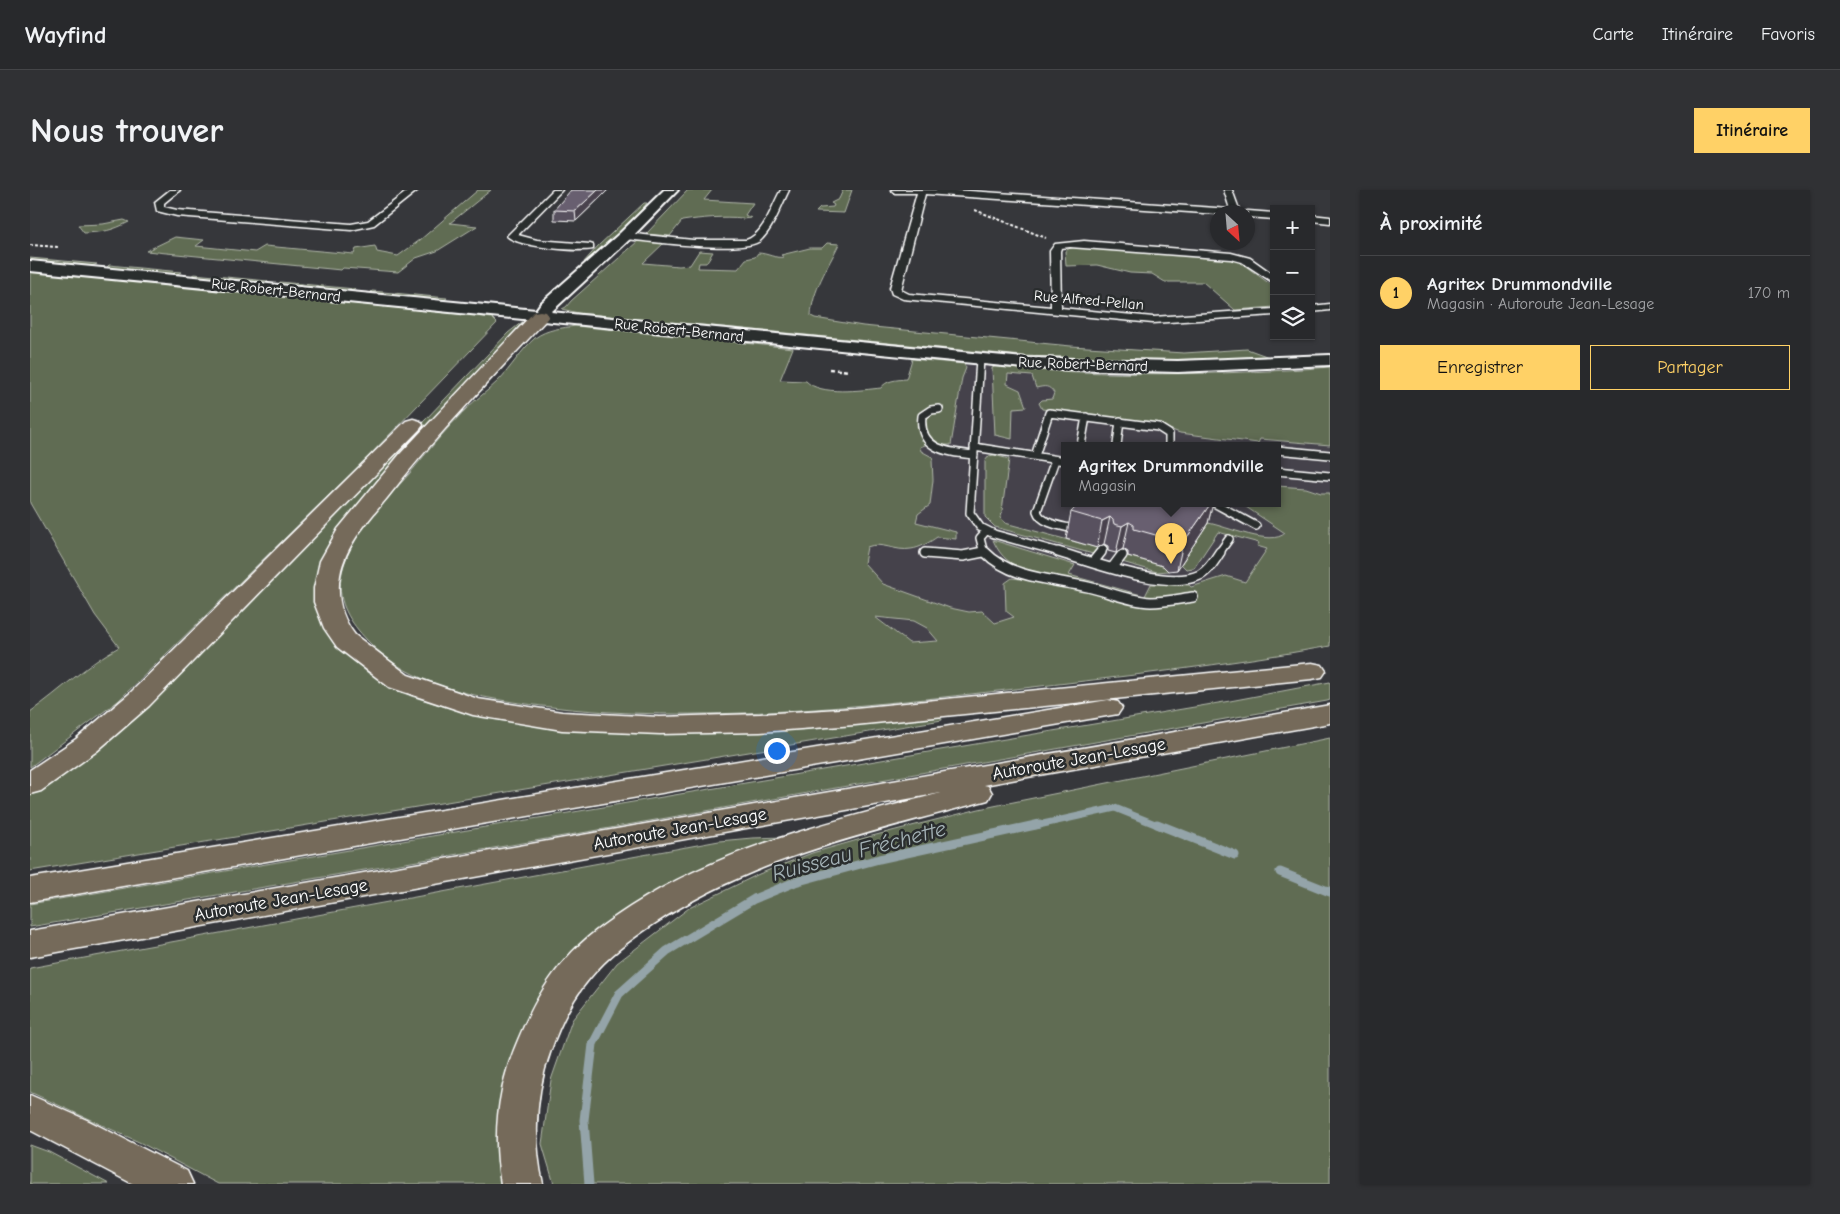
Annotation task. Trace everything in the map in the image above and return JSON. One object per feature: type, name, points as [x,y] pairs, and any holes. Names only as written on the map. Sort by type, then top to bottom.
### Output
[{"type":"highway","points":[[529,315],[407,458],[346,534],[339,544],[326,577],[326,600],[336,629],[349,645],[372,665],[404,684],[454,702],[510,714],[588,722],[712,725],[853,717],[1321,670]]},
{"type":"highway","points":[[30,784],[93,740],[168,672],[529,315]]},
{"type":"highway","points":[[30,890],[1024,723],[1321,670]]},
{"type":"highway","name":"Autoroute Jean-Lesage","points":[[30,944],[1330,714]]},
{"type":"highway","points":[[522,1184],[517,1144],[521,1086],[541,1030],[571,976],[592,954],[643,914],[703,879],[775,849],[1125,751]]},
{"type":"highway","points":[[30,1112],[83,1137],[172,1184]]},
{"type":"street","points":[[176,190],[158,202],[160,209],[187,214],[356,227],[374,222],[414,190]]},
{"type":"street","points":[[558,190],[512,236],[529,242],[593,244]]},
{"type":"street","points":[[529,315],[547,306],[625,236],[671,190]]},
{"type":"street","points":[[625,236],[731,244],[751,242],[759,237],[785,190]]},
{"type":"street","points":[[895,190],[922,190],[1210,211]]},
{"type":"street","name":"Rue Alfred-Pellan","points":[[922,190],[896,285],[895,290],[901,295],[918,300],[1153,320],[1270,312]]},
{"type":"street","points":[[1228,190],[1233,205]]},
{"type":"street","points":[[1255,215],[1270,216]]},
{"type":"street","points":[[1315,218],[1330,220]]},
{"type":"street","points":[[575,260],[593,244]]},
{"type":"street","points":[[1056,312],[1055,251],[1058,246],[1070,244],[1231,256],[1246,260],[1270,277]]},
{"type":"street","name":"Rue Robert-Bernard","points":[[30,266],[980,359],[1065,365],[1173,367],[1252,365],[1330,360]]},
{"type":"street","points":[[529,315],[561,274]]},
{"type":"street","points":[[1315,308],[1330,307]]},
{"type":"lane","points":[[980,359],[970,513],[975,523],[986,531],[1154,578],[1177,579],[1200,575],[1204,572],[1229,539]]},
{"type":"lane","points":[[938,409],[930,410],[922,416],[919,426],[922,435],[942,449],[1035,456],[1061,461]]},
{"type":"lane","points":[[1035,456],[1049,413],[1158,427],[1169,434],[1169,442]]},
{"type":"lane","points":[[1082,442],[1086,417]]},
{"type":"lane","points":[[1117,442],[1120,421]]},
{"type":"lane","points":[[1281,450],[1330,455]]},
{"type":"lane","points":[[1056,460],[1037,511],[1038,515],[1046,521],[1074,529]]},
{"type":"lane","points":[[1281,471],[1330,476]]},
{"type":"lane","points":[[1221,507],[1256,526]]},
{"type":"lane","points":[[986,531],[980,538],[980,545],[984,552],[1001,566],[1018,573],[1087,587],[1138,601],[1153,602],[1193,597]]},
{"type":"lane","points":[[1093,562],[1103,550]]},
{"type":"lane","points":[[925,553],[963,556],[984,552]]},
{"type":"lane","points":[[1113,567],[1122,555]]},
{"type":"path","points":[[969,208],[1048,238]]},
{"type":"path","points":[[30,245],[58,248]]},
{"type":"path","points":[[829,369],[850,371]]},
{"type":"shaded area","points":[[912,359],[1042,371],[1187,374],[1260,439],[1330,445],[1330,493],[1321,493],[1306,488],[1281,486],[1281,442],[1061,442],[1061,507],[1246,507],[1285,533],[1326,568],[1015,635],[909,643],[875,616],[847,614],[858,530],[901,449],[906,379]]},
{"type":"green space","points":[[478,190],[491,190],[450,223],[477,226],[437,251],[416,258],[398,272],[343,268],[341,270],[146,251],[175,237],[204,240],[196,246],[255,252],[265,246],[354,254],[356,249],[375,246],[377,252],[398,256],[420,240]]},
{"type":"green space","points":[[688,190],[712,190],[704,200],[753,203],[745,215],[751,218],[720,217],[682,221],[670,236],[646,234]]},
{"type":"green space","points":[[843,190],[852,190],[844,213],[816,212],[820,208],[833,207],[834,205],[831,203],[839,199]]},
{"type":"green space","points":[[644,203],[647,203],[633,220],[587,263],[584,262],[598,246]]},
{"type":"green space","points":[[124,220],[129,222],[112,229],[97,232],[84,233],[78,225],[103,224]]},
{"type":"green space","points":[[638,241],[665,242],[643,263],[690,265],[699,251],[713,252],[706,263],[699,263],[698,268],[738,269],[746,259],[755,257],[758,253],[784,257],[781,255],[810,248],[822,248],[827,243],[839,244],[814,297],[811,316],[815,318],[863,326],[1071,346],[1184,353],[1247,349],[1269,357],[1156,360],[1023,356],[578,313],[562,309]]},
{"type":"green space","points":[[1072,247],[1228,258],[1240,262],[1270,284],[1270,307],[1235,310],[1203,282],[1165,282],[1152,274],[1130,273],[1097,265],[1066,266],[1065,251]]},
{"type":"green space","points":[[30,258],[97,264],[89,267],[30,261]]},
{"type":"green space","points":[[109,265],[181,272],[174,276],[105,269]]},
{"type":"green space","points":[[30,271],[479,316],[492,318],[497,323],[368,457],[118,701],[30,767],[30,712],[119,647],[95,615],[30,503]]},
{"type":"green space","points":[[194,274],[268,281],[260,284],[189,277]]},
{"type":"green space","points":[[280,282],[355,289],[350,293],[278,286]]},
{"type":"green space","points":[[372,291],[447,298],[442,302],[368,295]]},
{"type":"green space","points":[[522,322],[526,323],[324,556],[342,650],[368,673],[411,696],[469,714],[500,719],[941,716],[942,720],[30,871],[30,792],[363,485],[508,333]]},
{"type":"green space","points":[[576,326],[793,348],[780,380],[806,381],[812,386],[821,389],[842,391],[881,388],[889,382],[906,379],[912,359],[964,364],[966,368],[962,378],[951,445],[925,445],[920,447],[921,451],[934,458],[932,460],[933,480],[930,505],[918,514],[916,522],[956,532],[956,539],[937,537],[921,546],[905,550],[872,545],[867,547],[864,563],[883,584],[950,608],[969,612],[982,611],[995,623],[1014,617],[1006,611],[1005,583],[1012,578],[1038,581],[1039,575],[1011,563],[1001,554],[993,540],[1075,565],[1069,575],[1145,596],[1151,584],[1189,585],[1191,587],[1226,576],[1245,582],[1267,549],[1257,546],[1259,543],[1218,532],[1194,568],[1186,569],[1181,564],[1208,523],[1260,537],[1279,537],[1285,533],[1246,507],[1281,507],[1281,486],[1306,488],[1321,493],[1330,493],[1330,646],[1173,670],[956,696],[838,707],[719,714],[660,714],[542,706],[471,694],[426,680],[404,669],[385,656],[367,640],[351,620],[343,604],[340,587],[345,563],[368,521],[437,440],[470,405],[498,381],[535,338],[560,328]],"holes":[[[875,617],[914,621],[927,628],[938,641],[909,643]]]},
{"type":"green space","points":[[1330,367],[1330,445],[1260,439],[1258,442],[1250,442],[1180,433],[1150,422],[1042,409],[1039,403],[1042,400],[1052,399],[1054,393],[1052,390],[1046,387],[1036,388],[1032,376],[1008,374],[1007,384],[1020,390],[1026,407],[1013,408],[1012,439],[995,435],[992,368],[1162,374]]},
{"type":"green space","points":[[994,455],[1009,459],[1001,518],[1005,523],[1098,548],[1093,554],[995,527],[985,517],[985,461],[989,456]]},
{"type":"green space","points":[[1127,556],[1163,566],[1168,571],[1157,572],[1122,562]]},
{"type":"green space","points":[[1330,682],[1330,700],[1327,701],[593,831],[30,927],[30,904],[1230,701]]},
{"type":"green space","points":[[1330,738],[1330,1184],[554,1184],[542,1144],[551,1080],[572,1020],[617,963],[689,908],[759,874],[812,853],[868,837],[979,809]]},
{"type":"green space","points":[[785,837],[574,955],[506,1184],[218,1184],[141,1143],[30,1092],[30,968],[719,841]]},
{"type":"green space","points":[[30,1145],[49,1152],[109,1184],[30,1184]]},
{"type":"building","points":[[571,190],[598,190],[575,211],[554,210]]},
{"type":"building","points":[[1076,507],[1208,507],[1183,543],[1175,544],[1170,539],[1134,529],[1134,525],[1129,522],[1122,526],[1114,524],[1110,517],[1102,521],[1071,512]]},
{"type":"waterway","name":"Ruisseau Fréchette","points":[[1034,826],[1115,808],[1160,826]]},
{"type":"waterway","name":"Ruisseau Fréchette","points":[[589,1184],[584,1120],[593,1044],[619,994],[667,951],[754,899],[795,882],[879,859],[1040,824]]},
{"type":"waterway","name":"Ruisseau Fréchette","points":[[1157,824],[1235,855]]},
{"type":"waterway","name":"Ruisseau Fréchette","points":[[1280,872],[1330,892]]},
{"type":"place","name":"Agritex Drummondville","points":[[1171,564]]}]
